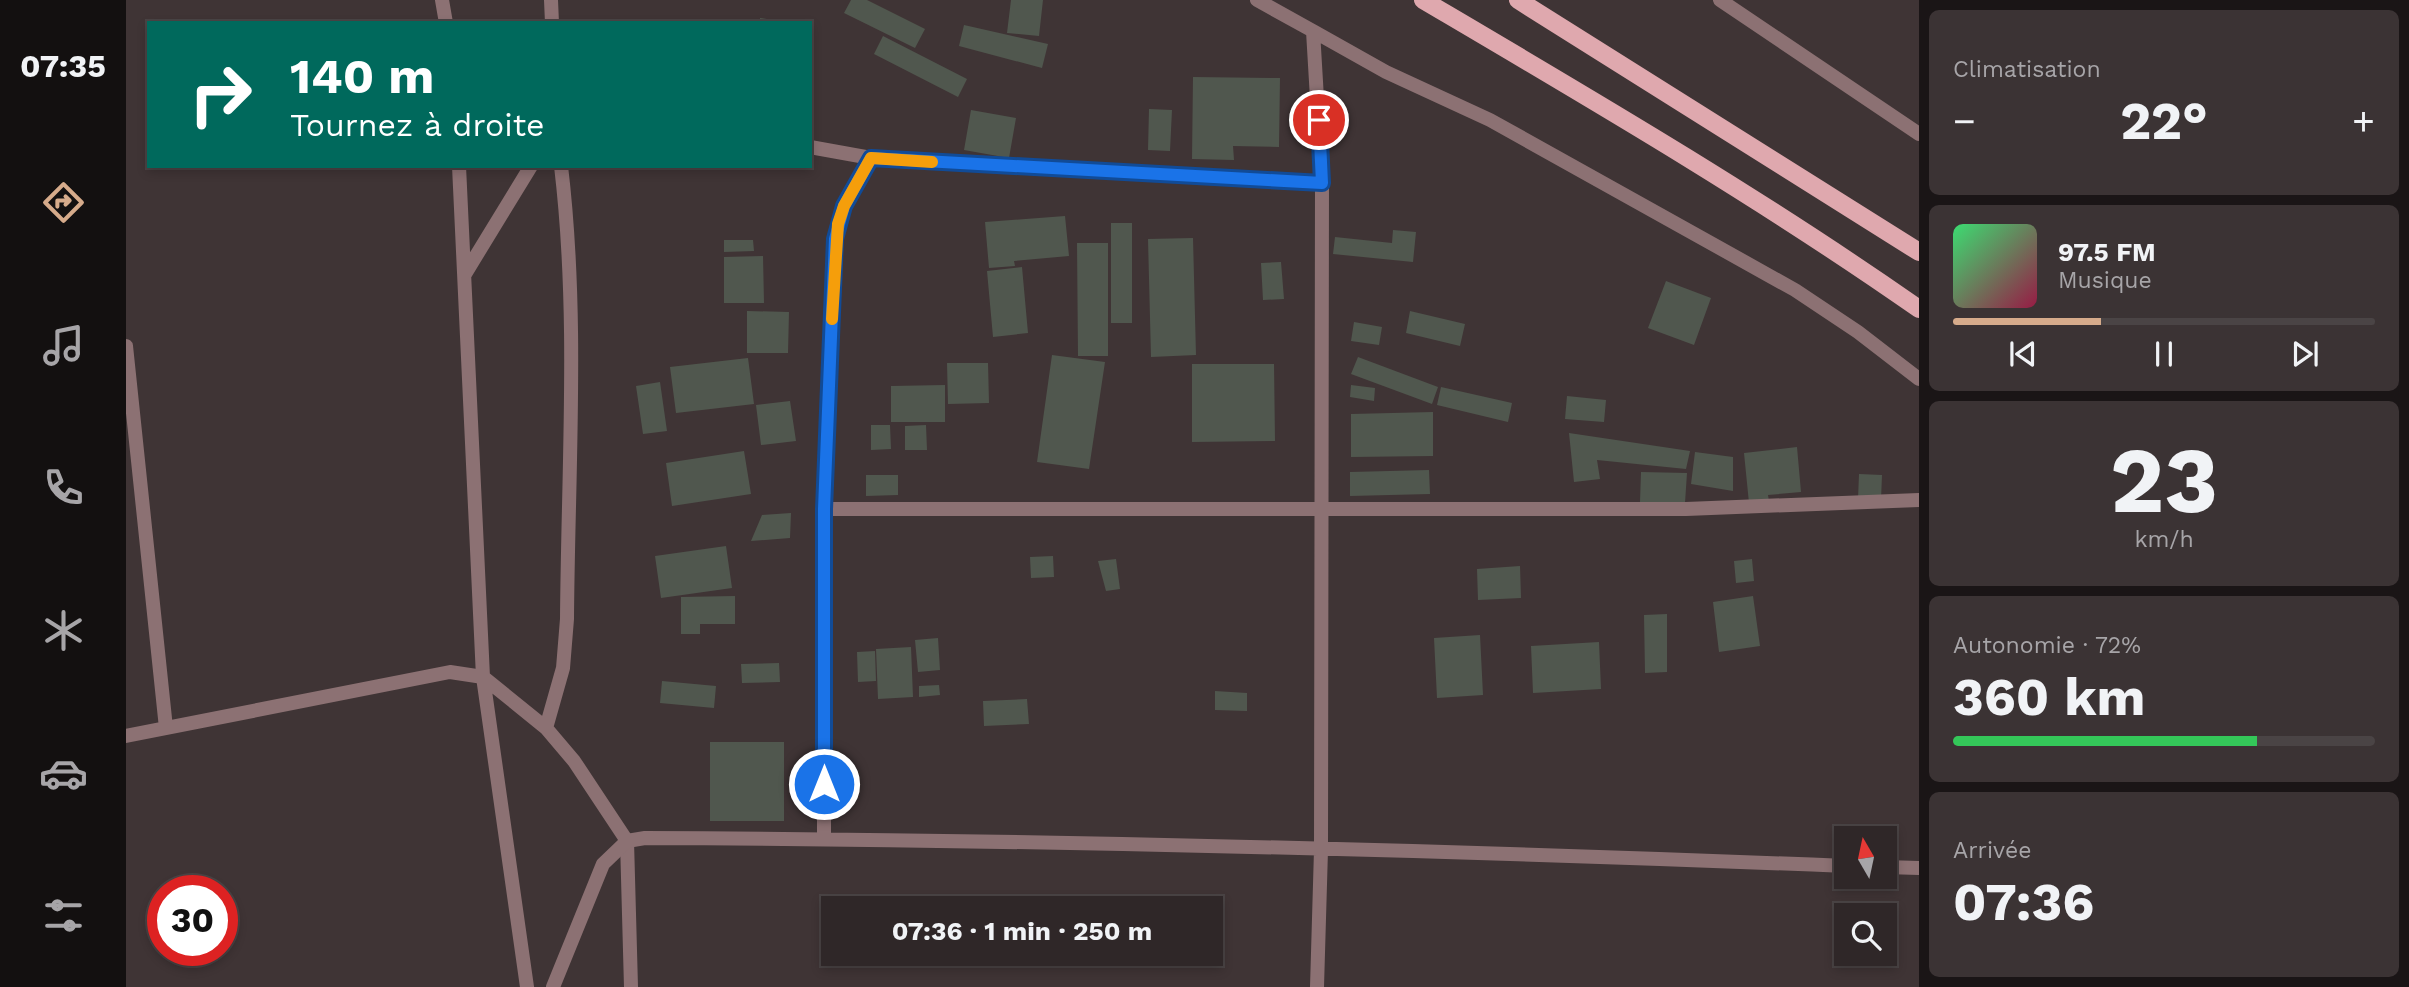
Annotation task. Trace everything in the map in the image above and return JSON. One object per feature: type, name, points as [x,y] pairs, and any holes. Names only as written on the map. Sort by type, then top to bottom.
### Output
[{"type":"main road","points":[[1423,0],[1662,141],[1851,262],[1919,309]]},
{"type":"main road","points":[[1518,0],[1919,252]]},
{"type":"street","points":[[442,0],[446,21]]},
{"type":"street","points":[[551,0],[552,21]]},
{"type":"street","points":[[1257,0],[1386,72],[1490,120],[1795,290],[1858,332],[1919,379]]},
{"type":"street","points":[[1720,0],[1919,134]]},
{"type":"street","points":[[1313,31],[1322,183],[1321,850],[1317,987]]},
{"type":"street","points":[[812,147],[871,158],[1322,183]]},
{"type":"street","points":[[824,839],[824,509],[835,239],[844,206],[871,158]]},
{"type":"street","points":[[459,168],[472,489],[483,677],[527,987]]},
{"type":"street","points":[[465,274],[530,168]]},
{"type":"street","points":[[547,728],[563,667],[567,619],[568,222],[561,168]]},
{"type":"street","points":[[126,346],[166,728]]},
{"type":"street","points":[[824,509],[1686,509],[1919,500]]},
{"type":"street","points":[[126,736],[425,676],[450,672],[483,677],[547,728],[574,761],[626,841],[631,987]]},
{"type":"street","points":[[552,987],[603,864],[626,841],[645,838],[824,839],[1321,850],[1834,866]]},
{"type":"street","points":[[1897,867],[1919,868]]},
{"type":"building","points":[[851,0],[867,0],[925,29],[915,48],[844,13]]},
{"type":"building","points":[[1011,0],[1043,0],[1039,36],[1007,33]]},
{"type":"building","points":[[964,25],[1048,44],[1042,68],[959,46]]},
{"type":"building","points":[[883,36],[967,79],[958,97],[874,54]]},
{"type":"building","points":[[1193,77],[1280,78],[1279,147],[1233,146],[1234,160],[1192,159]]},
{"type":"building","points":[[1149,109],[1172,110],[1170,151],[1148,150]]},
{"type":"building","points":[[971,110],[1016,118],[1009,158],[964,150]]},
{"type":"building","points":[[1065,216],[1069,256],[1014,261],[1015,266],[989,268],[985,222]]},
{"type":"building","points":[[1111,223],[1132,223],[1132,323],[1111,323]]},
{"type":"building","points":[[1393,230],[1416,232],[1413,262],[1333,254],[1335,237],[1392,243]]},
{"type":"building","points":[[1193,238],[1196,355],[1151,357],[1148,239]]},
{"type":"building","points":[[724,240],[753,240],[754,251],[724,252]]},
{"type":"building","points":[[1077,243],[1108,243],[1108,356],[1078,356]]},
{"type":"building","points":[[763,256],[764,303],[724,303],[724,257]]},
{"type":"building","points":[[1281,262],[1284,299],[1263,300],[1261,263]]},
{"type":"building","points":[[1022,267],[1028,333],[993,337],[987,271]]},
{"type":"building","points":[[1666,281],[1711,298],[1694,345],[1648,328]]},
{"type":"building","points":[[747,311],[789,312],[788,353],[747,353]]},
{"type":"building","points":[[1410,311],[1465,324],[1460,346],[1406,333]]},
{"type":"building","points":[[1354,322],[1382,327],[1379,345],[1351,341]]},
{"type":"building","points":[[1052,355],[1105,362],[1089,469],[1037,462]]},
{"type":"building","points":[[1358,357],[1438,387],[1432,404],[1351,374]]},
{"type":"building","points":[[748,358],[754,404],[676,413],[670,367]]},
{"type":"building","points":[[947,363],[988,363],[989,403],[948,404]]},
{"type":"building","points":[[1192,364],[1274,364],[1275,441],[1192,442]]},
{"type":"building","points":[[660,382],[667,431],[643,434],[636,386]]},
{"type":"building","points":[[945,385],[945,422],[891,422],[891,386]]},
{"type":"building","points":[[1351,385],[1375,388],[1374,401],[1350,397]]},
{"type":"building","points":[[1441,387],[1512,403],[1508,422],[1437,405]]},
{"type":"building","points":[[1567,396],[1606,400],[1604,422],[1565,419]]},
{"type":"building","points":[[790,401],[796,441],[761,445],[756,405]]},
{"type":"building","points":[[1433,412],[1433,456],[1351,457],[1351,414]]},
{"type":"building","points":[[871,425],[890,425],[891,449],[871,450]]},
{"type":"building","points":[[926,425],[927,450],[905,450],[905,426]]},
{"type":"building","points":[[1569,433],[1690,451],[1686,469],[1597,460],[1600,479],[1574,482]]},
{"type":"building","points":[[1797,447],[1801,492],[1768,495],[1769,501],[1749,503],[1744,453]]},
{"type":"building","points":[[744,451],[751,494],[672,506],[666,463]]},
{"type":"building","points":[[1695,452],[1733,457],[1733,491],[1691,484]]},
{"type":"building","points":[[1429,470],[1430,494],[1350,496],[1350,472]]},
{"type":"building","points":[[1641,472],[1687,473],[1685,503],[1640,502]]},
{"type":"building","points":[[1859,474],[1882,475],[1881,500],[1858,499]]},
{"type":"building","points":[[866,475],[898,475],[898,495],[866,496]]},
{"type":"building","points":[[791,513],[790,538],[751,541],[762,515]]},
{"type":"building","points":[[726,546],[732,588],[661,598],[655,556]]},
{"type":"building","points":[[1053,556],[1054,577],[1031,578],[1030,557]]},
{"type":"building","points":[[1116,559],[1120,589],[1106,591],[1098,561]]},
{"type":"building","points":[[1752,559],[1754,581],[1736,583],[1734,561]]},
{"type":"building","points":[[1520,566],[1521,598],[1478,600],[1477,569]]},
{"type":"building","points":[[735,596],[735,624],[700,624],[700,634],[681,634],[681,597]]},
{"type":"building","points":[[1753,596],[1760,646],[1719,652],[1713,602]]},
{"type":"building","points":[[1667,614],[1667,672],[1645,673],[1644,615]]},
{"type":"building","points":[[1480,635],[1483,695],[1437,698],[1434,638]]},
{"type":"building","points":[[938,638],[940,670],[918,672],[915,640]]},
{"type":"building","points":[[1599,642],[1601,689],[1533,693],[1531,646]]},
{"type":"building","points":[[911,647],[913,697],[878,699],[876,649]]},
{"type":"building","points":[[875,651],[876,681],[858,682],[857,652]]},
{"type":"building","points":[[779,663],[780,682],[742,683],[741,664]]},
{"type":"building","points":[[662,681],[716,686],[714,708],[660,703]]},
{"type":"building","points":[[939,685],[940,695],[919,697],[919,686]]},
{"type":"building","points":[[1215,691],[1247,693],[1247,711],[1215,710]]},
{"type":"building","points":[[1027,699],[1029,724],[984,726],[983,701]]},
{"type":"building","points":[[710,742],[784,742],[784,821],[710,821]]},
{"type":"slow traffic","points":[[832,319],[838,224],[844,206],[871,158],[932,162]]},
{"type":"route","points":[[824,784],[824,509],[835,239],[844,206],[871,158],[1322,183],[1319,120]]}]
